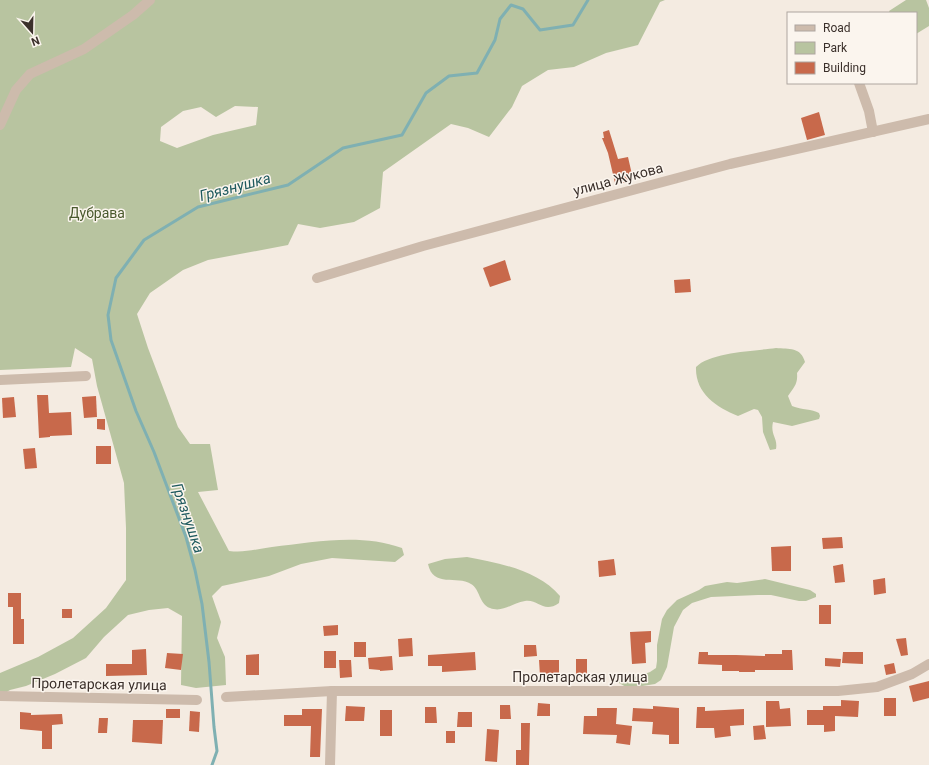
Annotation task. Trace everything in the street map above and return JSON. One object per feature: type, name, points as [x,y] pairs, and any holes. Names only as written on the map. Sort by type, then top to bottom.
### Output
[{"type":"street","points":[[0,125],[16,90],[30,74],[84,49],[132,15],[150,0]]},
{"type":"street","points":[[859,84],[869,111],[873,132]]},
{"type":"street","name":"улица Жукова","points":[[317,278],[423,246],[730,164],[929,119]]},
{"type":"street","points":[[0,380],[86,376]]},
{"type":"street","name":"Пролетарская улица","points":[[226,697],[332,691],[838,691],[877,687],[912,674],[929,664]]},
{"type":"street","points":[[330,765],[332,691]]},
{"type":"street","name":"Пролетарская улица","points":[[0,696],[197,700]]},
{"type":"green space","name":"Дубрава","points":[[0,0],[665,0],[660,2],[638,45],[606,53],[574,67],[548,70],[522,86],[512,107],[489,137],[468,128],[451,124],[383,172],[380,208],[354,222],[320,228],[298,224],[288,245],[208,260],[183,270],[150,293],[137,314],[148,348],[178,427],[190,444],[210,444],[218,490],[198,492],[229,551],[245,551],[321,541],[354,540],[386,543],[402,548],[404,555],[395,562],[332,558],[301,564],[269,576],[222,586],[212,596],[221,622],[217,638],[225,657],[226,685],[196,688],[181,685],[182,616],[168,608],[149,610],[128,615],[104,637],[86,658],[55,674],[26,686],[10,690],[0,696],[0,673],[38,657],[73,638],[106,608],[126,580],[126,528],[124,483],[97,386],[92,359],[75,348],[71,367],[0,370]],"holes":[[[235,106],[258,107],[256,125],[213,135],[177,148],[160,141],[161,127],[183,111],[201,107],[216,117]]]},
{"type":"green space","points":[[906,0],[926,0],[929,8],[929,26],[917,33],[917,12],[889,11]]},
{"type":"green space","points":[[776,348],[797,351],[801,354],[805,362],[797,373],[796,383],[788,396],[792,406],[819,413],[820,416],[819,419],[792,426],[773,422],[772,430],[776,442],[776,449],[770,450],[763,432],[762,417],[758,410],[754,409],[738,416],[722,408],[708,398],[703,392],[699,384],[696,367],[711,358],[722,355]]},
{"type":"green space","points":[[467,557],[505,565],[541,580],[560,596],[559,603],[554,606],[545,607],[534,602],[525,601],[503,609],[490,608],[486,606],[474,586],[459,580],[440,579],[431,571],[428,564],[445,559]]},
{"type":"green space","points":[[765,579],[810,590],[816,594],[816,597],[806,601],[799,601],[771,595],[711,597],[692,603],[683,610],[674,627],[667,667],[661,680],[655,684],[636,687],[626,687],[619,683],[620,680],[639,676],[656,668],[657,645],[662,619],[667,610],[677,600],[705,586],[727,582],[737,583]]},
{"type":"building","points":[[819,112],[825,135],[807,140],[801,118]]},
{"type":"building","points":[[609,130],[618,159],[628,157],[633,179],[628,180],[626,183],[615,183],[608,153],[602,138],[604,138],[603,132]]},
{"type":"building","points":[[505,260],[511,280],[490,287],[483,268]]},
{"type":"building","points":[[690,279],[691,292],[675,293],[674,280]]},
{"type":"building","points":[[37,395],[48,395],[49,413],[71,412],[72,435],[39,438]]},
{"type":"building","points":[[96,396],[97,417],[84,418],[82,397]]},
{"type":"building","points":[[14,397],[16,417],[3,418],[2,398]]},
{"type":"building","points":[[97,419],[105,419],[105,430],[97,429]]},
{"type":"building","points":[[96,446],[111,446],[111,464],[96,464]]},
{"type":"building","points":[[35,448],[37,468],[25,469],[23,449]]},
{"type":"building","points":[[842,537],[843,548],[823,549],[822,538]]},
{"type":"building","points":[[791,546],[791,571],[772,571],[771,547]]},
{"type":"building","points":[[614,559],[616,575],[599,577],[598,561]]},
{"type":"building","points":[[843,564],[845,582],[835,583],[833,566]]},
{"type":"building","points":[[885,578],[886,593],[874,595],[873,580]]},
{"type":"building","points":[[8,593],[21,593],[21,619],[24,619],[24,644],[13,644],[13,607],[8,607]]},
{"type":"building","points":[[819,605],[831,605],[831,624],[819,624]]},
{"type":"building","points":[[62,609],[72,609],[72,618],[62,618]]},
{"type":"building","points":[[338,625],[338,635],[324,636],[323,626]]},
{"type":"building","points":[[651,631],[651,642],[645,643],[646,663],[632,664],[630,632]]},
{"type":"building","points":[[412,638],[413,656],[399,657],[398,639]]},
{"type":"building","points":[[906,638],[908,655],[901,656],[896,639]]},
{"type":"building","points":[[354,642],[366,642],[366,657],[354,657]]},
{"type":"building","points":[[524,645],[536,645],[537,656],[524,657]]},
{"type":"building","points":[[146,649],[147,675],[106,676],[106,664],[132,664],[132,650]]},
{"type":"building","points":[[782,650],[792,650],[793,670],[755,670],[755,672],[722,671],[722,665],[698,664],[699,652],[708,652],[708,655],[765,656],[765,654],[782,654]]},
{"type":"building","points":[[324,651],[336,651],[336,668],[324,668]]},
{"type":"building","points":[[475,652],[476,670],[442,672],[442,666],[428,666],[428,655]]},
{"type":"building","points":[[843,652],[863,652],[863,664],[842,663]]},
{"type":"building","points":[[167,653],[183,654],[181,670],[165,668]]},
{"type":"building","points":[[259,654],[259,675],[246,675],[246,655]]},
{"type":"building","points":[[392,656],[393,670],[380,671],[369,669],[368,658]]},
{"type":"building","points":[[825,658],[841,659],[840,667],[825,666]]},
{"type":"building","points":[[576,659],[587,659],[587,676],[576,676]]},
{"type":"building","points":[[339,660],[351,660],[352,677],[340,678]]},
{"type":"building","points":[[539,660],[559,660],[559,676],[540,676]]},
{"type":"building","points":[[894,663],[896,673],[886,675],[884,665]]},
{"type":"building","points":[[929,681],[929,698],[913,702],[909,686]]},
{"type":"building","points":[[884,698],[896,698],[896,716],[884,716]]},
{"type":"building","points":[[841,700],[859,701],[858,717],[835,716],[835,731],[824,732],[824,725],[807,725],[807,710],[823,710],[823,706],[841,706]]},
{"type":"building","points":[[766,701],[779,701],[780,709],[790,708],[791,726],[766,727]]},
{"type":"building","points":[[538,703],[550,704],[550,716],[537,716]]},
{"type":"building","points":[[500,705],[510,705],[511,719],[500,719]]},
{"type":"building","points":[[346,706],[365,707],[364,721],[345,721]]},
{"type":"building","points":[[653,706],[679,708],[679,744],[669,744],[669,735],[652,734],[653,722],[632,721],[633,708],[653,709]]},
{"type":"building","points":[[425,707],[436,707],[437,723],[425,723]]},
{"type":"building","points":[[697,707],[705,707],[705,711],[744,709],[744,725],[730,726],[731,736],[715,738],[714,728],[696,728]]},
{"type":"building","points":[[597,708],[617,708],[616,724],[632,726],[630,745],[616,743],[617,735],[583,734],[584,716],[597,716]]},
{"type":"building","points":[[166,709],[180,709],[180,718],[166,718]]},
{"type":"building","points":[[302,709],[322,709],[320,757],[310,757],[311,726],[284,726],[284,715],[302,715]]},
{"type":"building","points":[[380,710],[392,710],[392,736],[380,736]]},
{"type":"building","points":[[190,711],[200,712],[199,732],[189,731]]},
{"type":"building","points":[[20,712],[31,713],[31,715],[62,714],[63,724],[52,725],[52,749],[42,749],[42,731],[20,729]]},
{"type":"building","points":[[458,712],[472,712],[472,727],[457,727]]},
{"type":"building","points":[[99,718],[108,718],[107,733],[98,733]]},
{"type":"building","points":[[133,720],[163,720],[162,744],[132,742]]},
{"type":"building","points":[[521,723],[530,723],[529,765],[516,765],[516,750],[521,750]]},
{"type":"building","points":[[764,725],[766,739],[754,740],[753,726]]},
{"type":"building","points":[[487,729],[499,730],[497,762],[485,761]]},
{"type":"building","points":[[446,731],[455,731],[455,743],[446,743]]},
{"type":"waterway","name":"Грязнушка","points":[[212,765],[217,751],[202,604],[186,537],[154,452],[136,411],[111,340],[108,315],[116,278],[144,240],[198,207],[288,185],[343,148],[402,135],[426,93],[449,76],[477,73],[495,40],[500,19],[511,5],[523,9],[540,30],[573,25],[588,0]]}]
